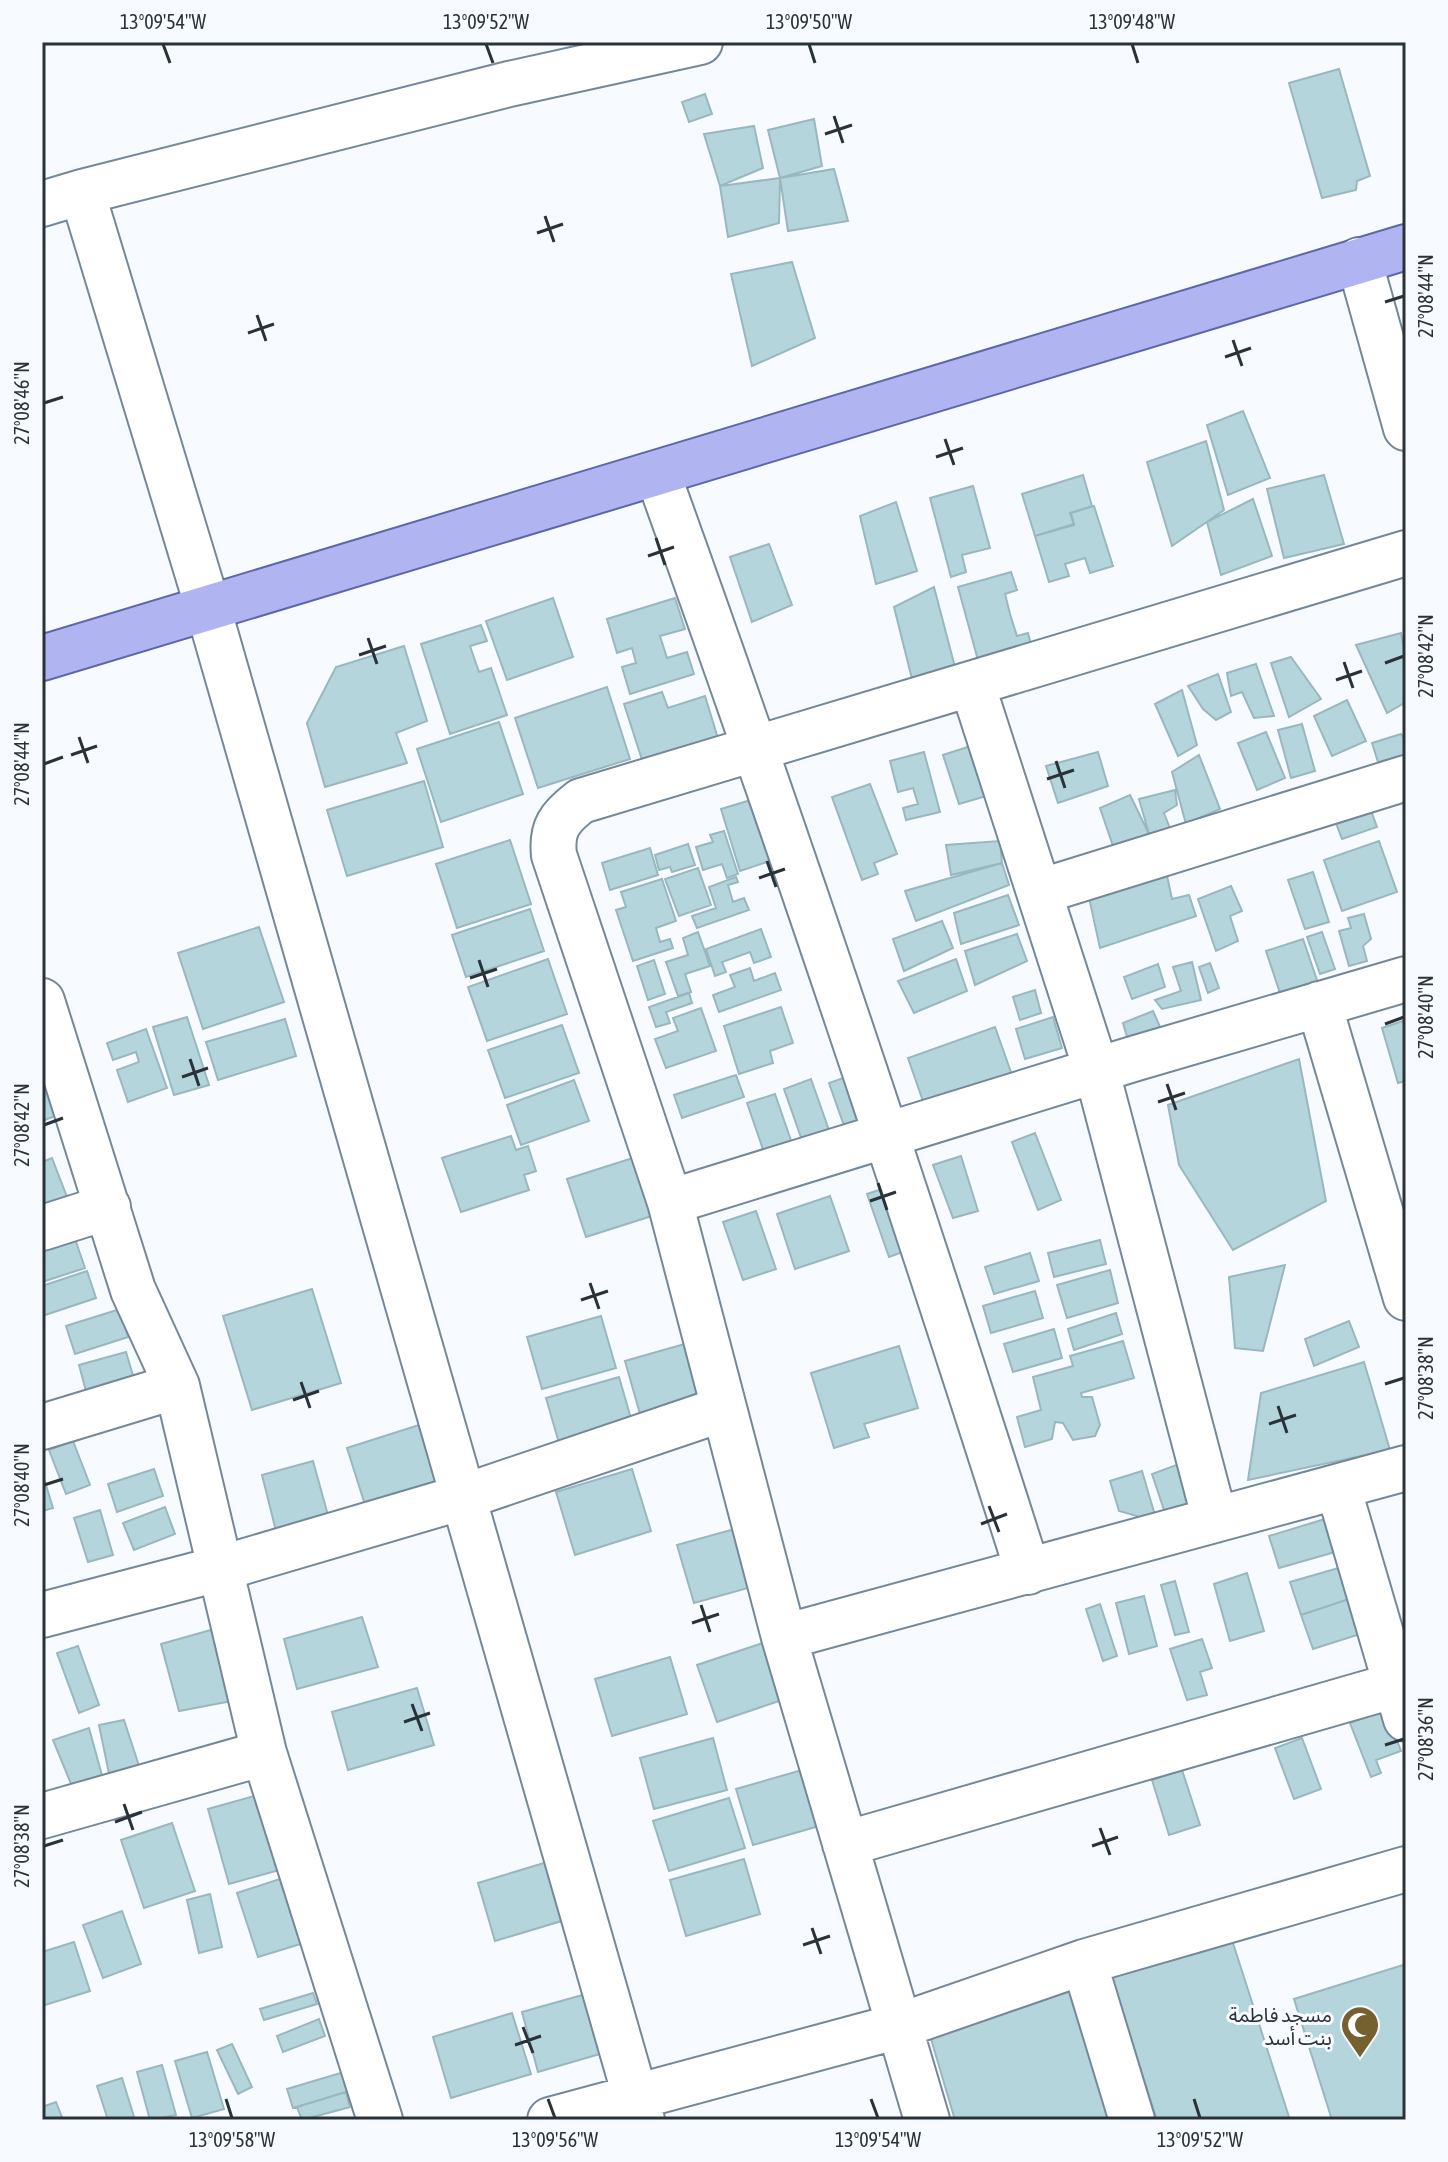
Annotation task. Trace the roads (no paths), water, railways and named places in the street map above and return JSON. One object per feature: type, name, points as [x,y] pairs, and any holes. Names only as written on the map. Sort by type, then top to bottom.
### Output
[{"type":"main road","points":[[42,658],[658,475],[1406,247]]},
{"type":"street","points":[[639,2108],[208,608],[62,198],[509,84],[700,42]]},
{"type":"street","points":[[1359,260],[1406,428]]},
{"type":"street","points":[[658,475],[757,749],[889,1136],[1028,1572]]},
{"type":"street","points":[[927,2120],[784,1637],[670,1202],[554,855],[552,835],[561,815],[581,801],[1406,553]]},
{"type":"street","points":[[972,684],[1097,1072],[1215,1520]]},
{"type":"street","points":[[1039,892],[1406,778]]},
{"type":"street","points":[[670,1202],[1406,979]]},
{"type":"street","points":[[42,1001],[133,1290],[177,1386],[264,1753],[380,2120]]},
{"type":"street","points":[[1319,1004],[1406,1298]]},
{"type":"street","points":[[42,1228],[108,1207]]},
{"type":"street","points":[[42,1427],[177,1386]]},
{"type":"street","points":[[42,1615],[222,1568],[463,1497],[723,1409]]},
{"type":"street","points":[[784,1637],[1406,1468]]},
{"type":"street","points":[[845,1844],[1403,1695],[1338,1487]]},
{"type":"street","points":[[42,1816],[264,1753]]},
{"type":"street","points":[[550,2120],[639,2108],[899,2026],[1084,1962],[1406,1869]]},
{"type":"street","points":[[1084,1962],[1132,2120]]},
{"type":"place","name":"مسجد فاطمة بنت أسد","points":[[1360,2059]]}]
